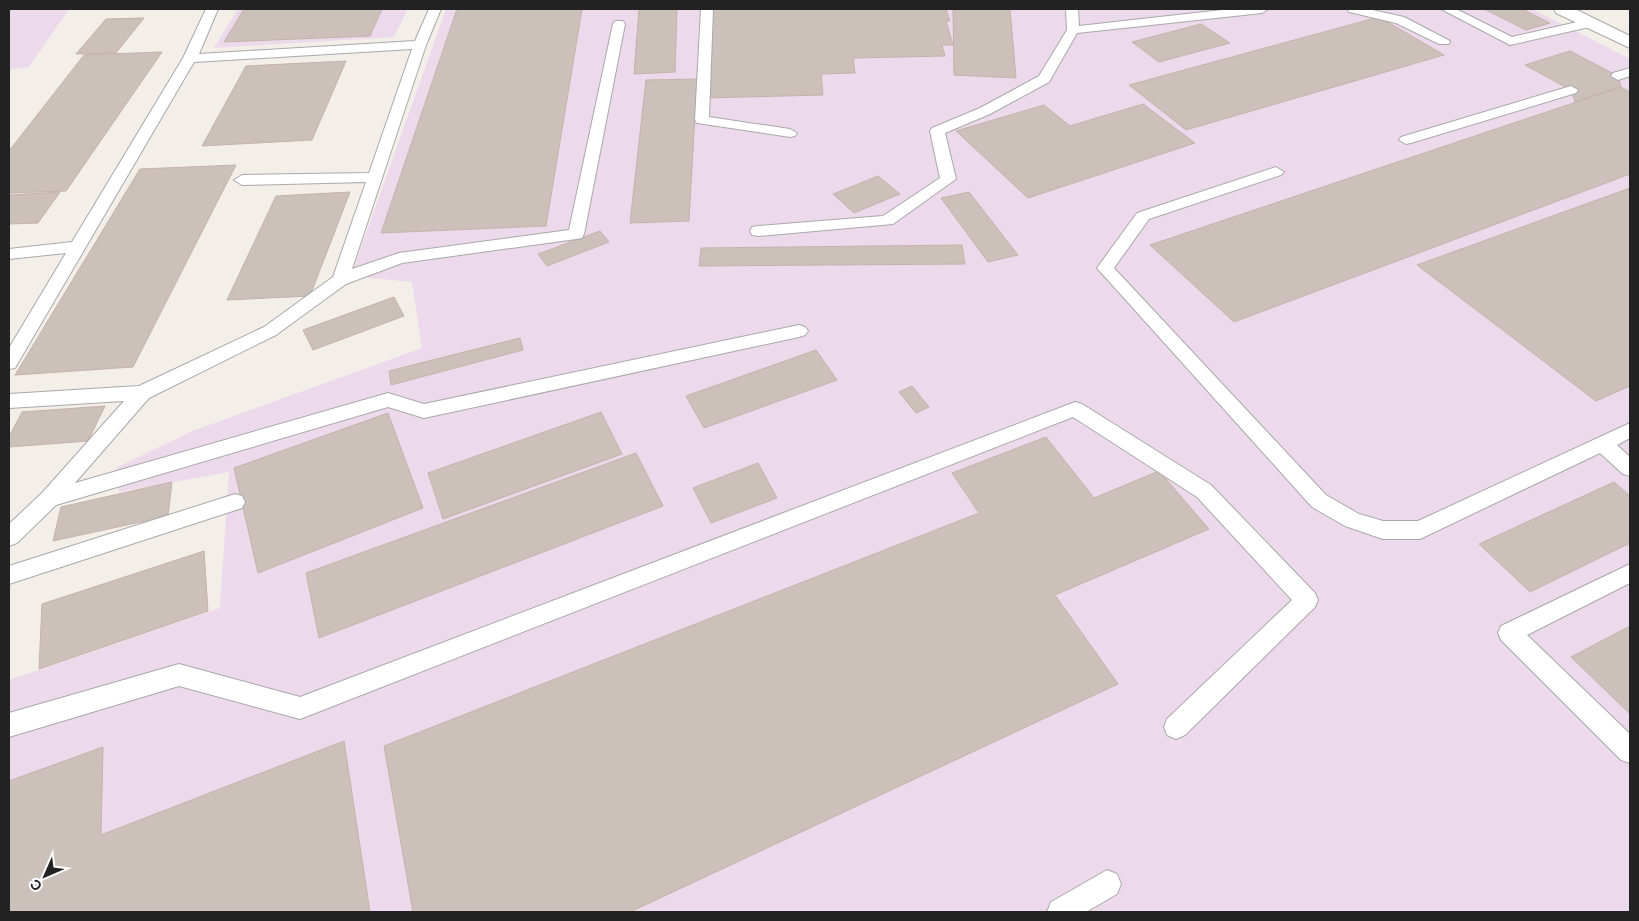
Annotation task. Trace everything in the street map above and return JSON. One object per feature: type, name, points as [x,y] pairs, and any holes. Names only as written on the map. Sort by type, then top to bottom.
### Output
[{"type":"street","points":[[1562,9],[1630,43]]},
{"type":"lane","points":[[9,363],[190,58],[212,9]]},
{"type":"lane","points":[[340,280],[420,44],[435,9]]},
{"type":"lane","points":[[707,9],[702,120],[790,133]]},
{"type":"lane","points":[[758,231],[887,221],[948,179],[937,131],[985,111],[1044,79],[1073,30],[1072,9]]},
{"type":"lane","points":[[1073,30],[1262,9]]},
{"type":"lane","points":[[1353,9],[1400,20],[1444,41]]},
{"type":"lane","points":[[1447,9],[1510,41],[1590,23]]},
{"type":"lane","points":[[9,401],[142,393],[270,331],[340,280],[399,258],[576,234],[619,24]]},
{"type":"lane","points":[[190,58],[420,44]]},
{"type":"lane","points":[[1406,140],[1571,90]]},
{"type":"lane","points":[[1276,172],[1143,216],[1105,268],[1319,500],[1352,520],[1383,530],[1420,530],[1630,430]]},
{"type":"lane","points":[[242,180],[375,177]]},
{"type":"lane","points":[[9,254],[78,247]]},
{"type":"lane","points":[[49,498],[388,400],[424,411],[799,332]]},
{"type":"lane","points":[[9,537],[49,498],[142,393]]},
{"type":"lane","points":[[9,725],[179,675],[300,708],[1076,409],[1204,491],[1307,600],[1176,726]]},
{"type":"lane","points":[[1602,444],[1630,468]]},
{"type":"lane","points":[[9,575],[235,502]]},
{"type":"lane","points":[[1630,573],[1509,633],[1630,751]]},
{"type":"lane","points":[[1061,912],[1106,884]]},
{"type":"shaded area","points":[[9,9],[69,9],[29,67],[9,70]]},
{"type":"shaded area","points":[[238,9],[408,9],[394,37],[214,48]]},
{"type":"shaded area","points":[[446,9],[1532,9],[1630,59],[1630,912],[9,912],[9,680],[220,608],[229,472],[119,492],[116,468],[190,432],[422,348],[412,282],[351,276]]},
{"type":"building","points":[[244,9],[382,9],[370,36],[224,42]]},
{"type":"building","points":[[457,9],[582,9],[546,226],[381,233]]},
{"type":"building","points":[[639,9],[677,9],[675,72],[634,74]]},
{"type":"building","points":[[711,9],[946,9],[950,21],[946,21],[953,45],[942,45],[945,56],[853,58],[855,73],[821,74],[823,95],[707,98]]},
{"type":"building","points":[[953,9],[1010,9],[1016,78],[954,75]]},
{"type":"building","points":[[1484,9],[1522,9],[1550,23],[1526,30]]},
{"type":"building","points":[[1379,17],[1444,55],[1186,130],[1129,85]]},
{"type":"building","points":[[144,18],[116,53],[76,54],[106,19]]},
{"type":"building","points":[[1201,24],[1230,43],[1159,62],[1132,42]]},
{"type":"building","points":[[1570,51],[1618,76],[1621,87],[1575,102],[1571,90],[1525,65]]},
{"type":"building","points":[[162,52],[66,191],[9,193],[9,151],[84,55]]},
{"type":"building","points":[[346,61],[312,140],[202,146],[246,66]]},
{"type":"building","points":[[697,79],[689,221],[630,223],[646,80]]},
{"type":"building","points":[[1621,87],[1630,92],[1630,174],[1234,322],[1150,245]]},
{"type":"building","points":[[1143,104],[1195,143],[1028,198],[956,131],[1044,105],[1070,126]]},
{"type":"building","points":[[236,165],[133,367],[15,375],[140,169]]},
{"type":"building","points":[[878,176],[900,194],[854,213],[833,194]]},
{"type":"building","points":[[1630,188],[1630,386],[1596,401],[1417,265]]},
{"type":"building","points":[[60,192],[38,223],[9,224],[9,195]]},
{"type":"building","points":[[350,192],[310,296],[227,300],[276,196]]},
{"type":"building","points":[[969,192],[1018,255],[988,262],[941,198]]},
{"type":"building","points":[[600,231],[609,242],[547,266],[538,254]]},
{"type":"building","points":[[962,245],[965,264],[699,266],[701,248]]},
{"type":"building","points":[[394,297],[404,316],[313,350],[303,330]]},
{"type":"building","points":[[520,338],[523,350],[391,385],[389,371]]},
{"type":"building","points":[[816,350],[837,380],[704,428],[686,396]]},
{"type":"building","points":[[912,386],[929,407],[916,413],[899,392]]},
{"type":"building","points":[[105,406],[88,441],[9,447],[9,437],[22,412]]},
{"type":"building","points":[[601,412],[622,454],[443,519],[428,473]]},
{"type":"building","points":[[388,413],[423,508],[258,573],[234,468]]},
{"type":"building","points":[[1046,437],[1094,498],[1159,471],[1209,529],[1055,595],[1118,684],[630,912],[413,912],[384,746],[979,513],[952,473]]},
{"type":"building","points":[[636,453],[663,506],[319,638],[306,573]]},
{"type":"building","points":[[758,463],[777,498],[711,523],[693,488]]},
{"type":"building","points":[[172,482],[168,516],[53,541],[61,507]]},
{"type":"building","points":[[1614,482],[1630,496],[1630,543],[1530,592],[1479,544]]},
{"type":"building","points":[[204,551],[208,611],[39,669],[42,604]]},
{"type":"building","points":[[1630,626],[1630,714],[1571,657]]},
{"type":"building","points":[[344,741],[370,912],[9,912],[9,781],[103,747],[101,835]]}]
